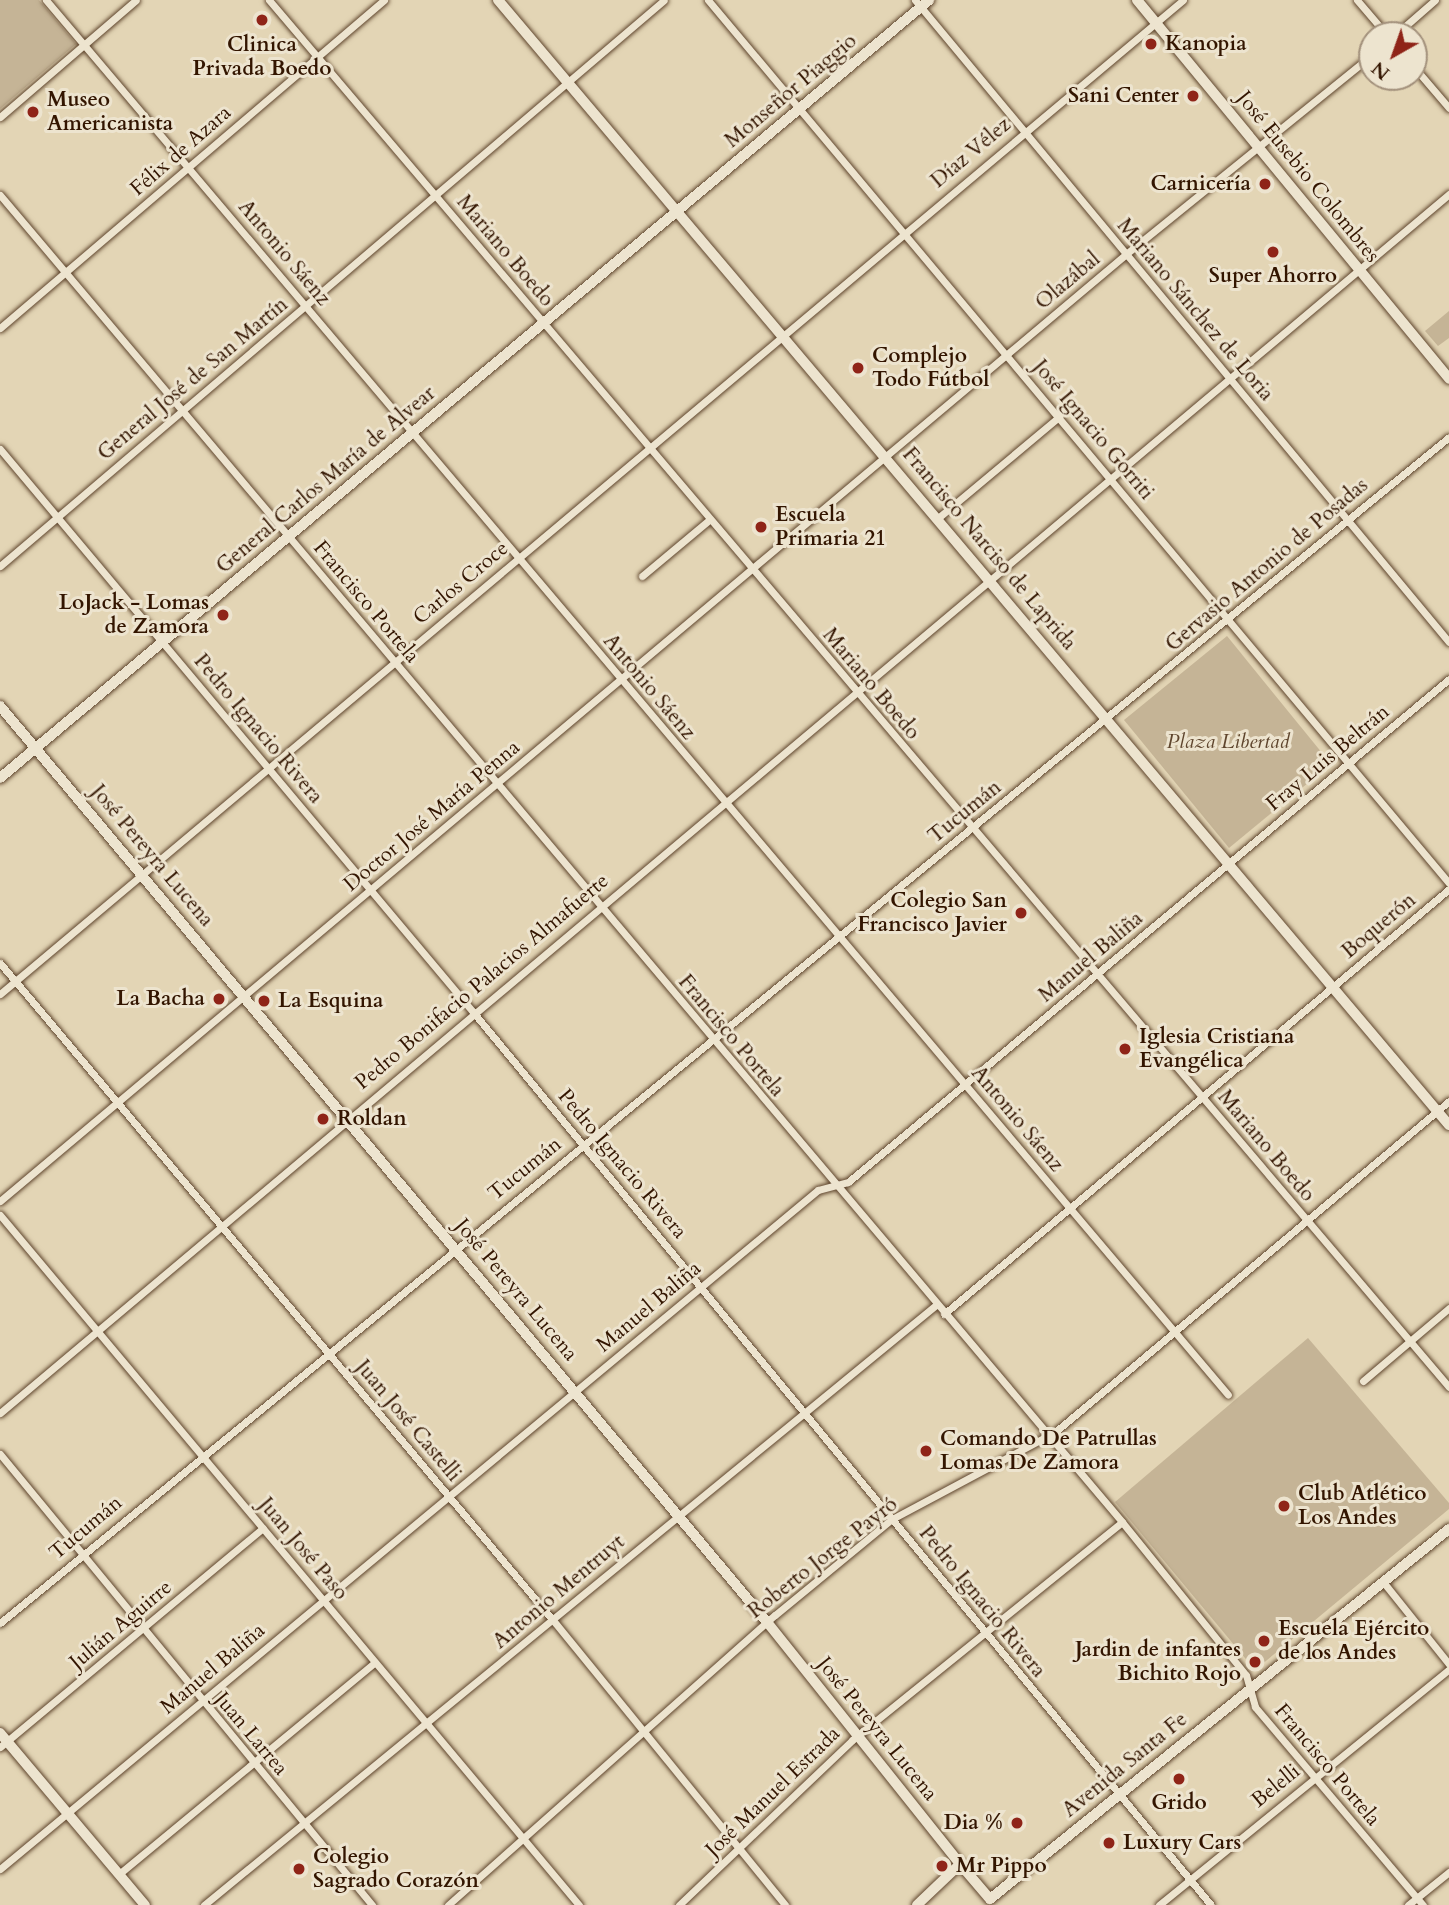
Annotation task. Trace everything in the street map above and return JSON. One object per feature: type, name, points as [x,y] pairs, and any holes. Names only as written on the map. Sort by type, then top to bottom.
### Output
[{"type":"main road","name":"Avenida Santa Fe","points":[[993,1902],[1118,1795],[1449,1529]]},
{"type":"main road","name":"José Pereyra Lucena","points":[[960,1864],[993,1902]]},
{"type":"main road","points":[[917,1905],[960,1864]]},
{"type":"street","name":"Antonio Sáenz","points":[[46,0],[1228,1395]]},
{"type":"street","points":[[0,117],[136,0]]},
{"type":"street","name":"Mariano Boedo","points":[[270,0],[971,829],[1449,1387]]},
{"type":"street","name":"Félix de Azara","points":[[0,328],[384,0]]},
{"type":"street","name":"Francisco Narciso de Laprida","points":[[498,0],[1449,1125]]},
{"type":"street","name":"General José de San Martín","points":[[0,566],[664,0]]},
{"type":"street","name":"José Ignacio Gorriti","points":[[708,0],[1449,883]]},
{"type":"street","name":"José Eusebio Colombres","points":[[1137,0],[1449,379]]},
{"type":"street","name":"Díaz Vélez","points":[[783,335],[1183,0]]},
{"type":"street","points":[[1357,0],[1375,21]]},
{"type":"street","points":[[1411,21],[1435,0]]},
{"type":"street","name":"Monseñor Piaggio","points":[[677,211],[922,2]]},
{"type":"street","name":"Mariano Sánchez de Loria","points":[[922,2],[1024,131],[1449,642]]},
{"type":"street","name":"Olazábal","points":[[886,456],[1126,254],[1358,67]]},
{"type":"street","points":[[1428,83],[1449,108]]},
{"type":"street","name":"Pedro Bonifacio Palacios Almafuerte","points":[[0,1413],[597,907],[1449,194]]},
{"type":"street","name":"Francisco Portela","points":[[0,195],[597,907],[1122,1522],[1245,1675],[1255,1707],[1423,1905]]},
{"type":"street","name":"General Carlos María de Alvear","points":[[0,778],[677,211]]},
{"type":"street","name":"Carlos Croce","points":[[0,994],[783,335]]},
{"type":"street","points":[[938,518],[1059,416]]},
{"type":"street","name":"Gervasio Antonio de Posadas","points":[[1108,720],[1449,437]]},
{"type":"street","name":"Pedro Ignacio Rivera","points":[[0,449],[583,1144],[983,1633],[1210,1905]]},
{"type":"street","name":"Doctor José María Penna","points":[[0,1201],[886,456]]},
{"type":"street","points":[[642,576],[709,520]]},
{"type":"street","name":"Fray Luis Beltrán","points":[[1230,864],[1449,679]]},
{"type":"street","name":"José Pereyra Lucena","points":[[0,706],[456,1247],[767,1622],[960,1864]]},
{"type":"street","name":"Tucumán","points":[[0,1623],[456,1247],[1108,720]]},
{"type":"street","name":"Manuel Baliña","points":[[0,1869],[700,1286],[818,1190],[848,1182],[1230,864]]},
{"type":"street","name":"Boquerón","points":[[1332,989],[1449,889]]},
{"type":"street","name":"Juan José Castelli","points":[[0,963],[552,1619],[785,1905]]},
{"type":"street","points":[[944,1314],[1332,989]]},
{"type":"street","name":"Roberto Jorge Payró","points":[[448,1905],[644,1734],[767,1622],[892,1520],[1048,1436],[1449,1101]]},
{"type":"street","name":"Juan José Paso","points":[[0,1215],[579,1905]]},
{"type":"street","name":"Antonio Mentruyt","points":[[204,1905],[936,1305]]},
{"type":"street","points":[[1363,1381],[1449,1308]]},
{"type":"street","name":"Juan Larrea","points":[[0,1454],[80,1555],[372,1905]]},
{"type":"street","name":"José Manuel Estrada","points":[[679,1905],[857,1735],[1122,1522]]},
{"type":"street","name":"Julián Aguirre","points":[[2,1740],[142,1630],[263,1528]]},
{"type":"street","points":[[1384,1583],[1449,1667]]},
{"type":"street","points":[[118,1874],[375,1662]]},
{"type":"street","name":"Belelli","points":[[1159,1905],[1449,1667]]},
{"type":"street","points":[[2,1740],[145,1905]]},
{"type":"street","points":[[1408,1905],[1449,1872]]},
{"type":"green space","points":[[0,0],[39,0],[76,44],[0,109]]},
{"type":"green space","points":[[1449,311],[1449,338],[1438,346],[1425,331]]},
{"type":"green space","name":"Plaza Libertad","points":[[1227,636],[1331,764],[1229,848],[1124,720]]},
{"type":"green space","name":"Club Atlético Los Andes","points":[[1308,1338],[1449,1503],[1449,1509],[1255,1670],[1115,1502]]},
{"type":"place","name":"Clinica Privada Boedo","points":[[262,20]]},
{"type":"place","name":"Kanopia","points":[[1151,44]]},
{"type":"place","name":"Sani Center","points":[[1193,96]]},
{"type":"place","name":"Museo Americanista","points":[[33,112]]},
{"type":"place","name":"Carnicería","points":[[1265,184]]},
{"type":"place","name":"Super Ahorro","points":[[1273,252]]},
{"type":"place","name":"Complejo Todo Fútbol","points":[[858,368]]},
{"type":"place","name":"Escuela Primaria 21","points":[[761,527]]},
{"type":"place","name":"LoJack - Lomas de Zamora","points":[[223,615]]},
{"type":"place","name":"Colegio San Francisco Javier","points":[[1021,913]]},
{"type":"place","name":"La Bacha","points":[[219,999]]},
{"type":"place","name":"La Esquina","points":[[264,1001]]},
{"type":"place","name":"Iglesia Cristiana Evangélica","points":[[1125,1049]]},
{"type":"place","name":"Roldan","points":[[323,1119]]},
{"type":"place","name":"Comando De Patrullas Lomas De Zamora","points":[[926,1451]]},
{"type":"place","name":"Club Atlético Los Andes","points":[[1284,1506]]},
{"type":"place","name":"Escuela Ejército de los Andes","points":[[1264,1641]]},
{"type":"place","name":"Jardin de infantes Bichito Rojo","points":[[1255,1662]]},
{"type":"place","name":"Grido","points":[[1179,1779]]},
{"type":"place","name":"Dia %","points":[[1017,1823]]},
{"type":"place","name":"Luxury Cars","points":[[1109,1843]]},
{"type":"place","name":"Mr Pippo","points":[[942,1866]]},
{"type":"place","name":"Colegio Sagrado Corazón","points":[[299,1869]]}]
